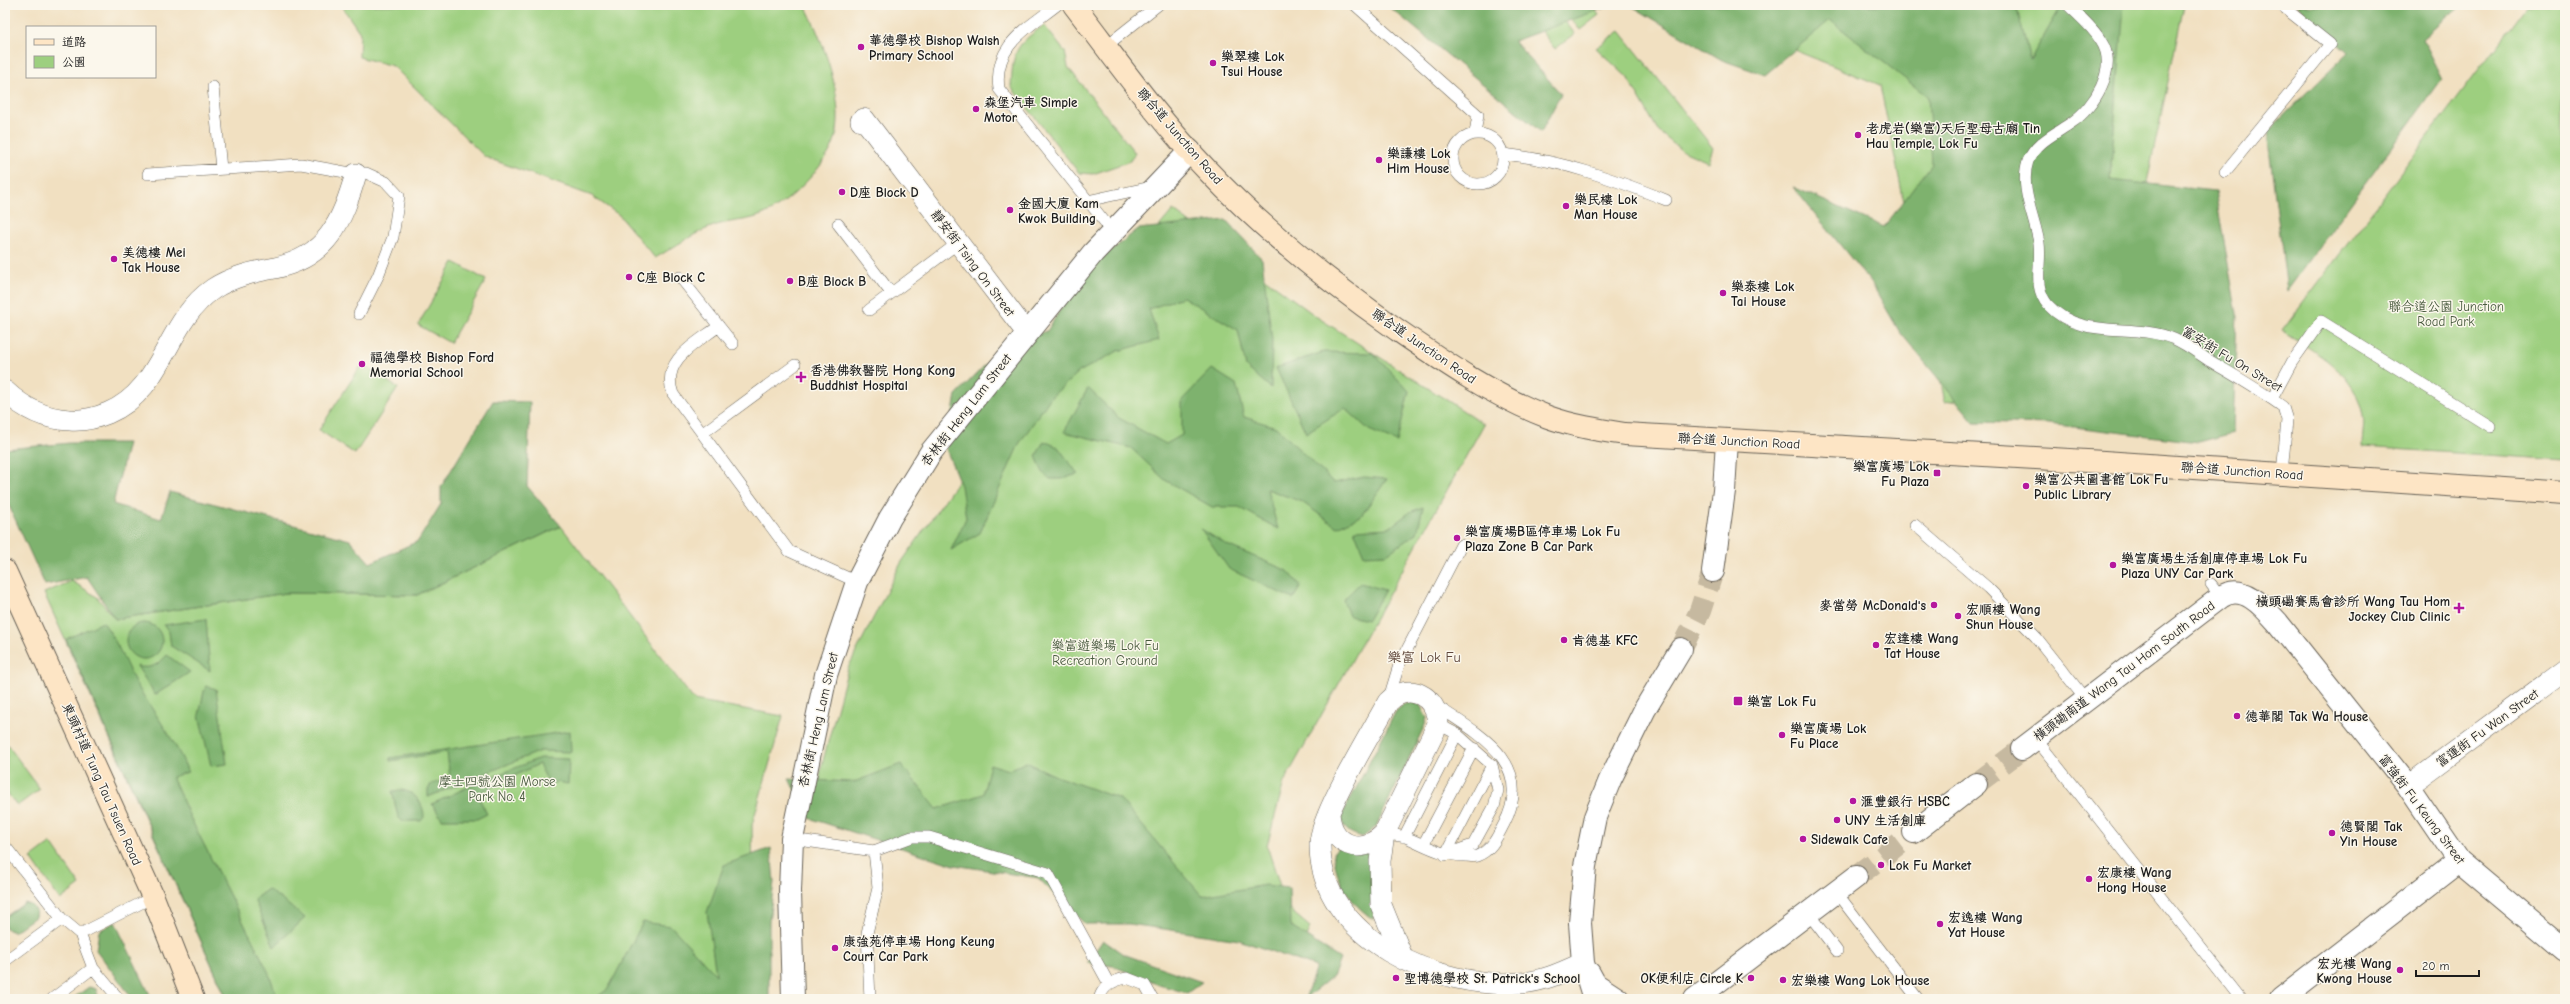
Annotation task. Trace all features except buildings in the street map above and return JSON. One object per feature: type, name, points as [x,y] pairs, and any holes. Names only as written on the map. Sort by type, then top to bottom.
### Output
[{"type":"main road","name":"聯合道 Junction Road","points":[[1074,5],[1190,151],[1265,227],[1345,293],[1420,346],[1488,389],[1543,414],[1584,427],[1625,434],[2282,473],[2565,493]]},
{"type":"main road","name":"東頭村道 Tung Tau Tsuen Road","points":[[5,571],[153,897],[193,999]]},
{"type":"street","name":"靜安街 Tsing On Street","points":[[861,121],[864,119],[1027,333]]},
{"type":"street","name":"杏林街 Heng Lam Street","points":[[792,999],[790,892],[792,839],[826,675],[858,582],[890,518],[931,452],[1027,333],[1112,232],[1190,151]]},
{"type":"street","points":[[5,391],[28,409],[59,420],[89,419],[117,409],[140,392],[150,379],[181,321],[189,310],[208,292],[240,276],[294,263],[320,247],[340,222],[356,174]]},
{"type":"street","points":[[1713,571],[1724,491],[1727,440]]},
{"type":"street","name":"橫頭磡南道 Wang Tau Hom South Road","points":[[2029,744],[2086,700],[2220,591]]},
{"type":"street","name":"富強街 Fu Keung Street","points":[[2220,591],[2239,593],[2263,606],[2408,786],[2459,861],[2565,950]]},
{"type":"street","points":[[1594,999],[1583,964],[1580,923],[1585,866],[1595,817],[1610,780],[1645,709],[1681,649]]},
{"type":"street","name":"富運街 Fu Wan Street","points":[[2408,786],[2565,670]]},
{"type":"street","points":[[1403,959],[1381,905],[1380,861],[1394,836],[1438,724],[1436,709],[1432,703],[1422,695],[1409,692],[1398,694],[1388,702],[1329,813],[1320,842],[1322,863],[1328,885],[1352,923],[1377,946],[1403,959],[1449,978],[1484,984],[1521,983],[1551,977],[1583,964]]},
{"type":"street","points":[[1914,832],[1976,784]]},
{"type":"street","points":[[1329,813],[1330,824],[1334,833],[1346,843],[1354,846],[1369,845],[1394,836]]},
{"type":"street","points":[[2282,999],[2459,861]]},
{"type":"street","points":[[1695,999],[1856,877]]},
{"type":"street","points":[[1583,964],[1595,984],[1618,999]]},
{"type":"lane","points":[[1057,5],[1014,39],[1006,50],[999,62],[997,76],[999,89],[1112,232]]},
{"type":"lane","points":[[1106,46],[1158,5]]},
{"type":"lane","points":[[1355,5],[1478,115],[1475,133]]},
{"type":"lane","name":"富安街 Fu On Street","points":[[2068,5],[2102,42],[2107,59],[2102,86],[2088,108],[2072,122],[2042,142],[2028,162],[2027,191],[2038,242],[2038,284],[2043,298],[2054,310],[2081,324],[2103,330],[2144,332],[2174,339],[2283,407],[2287,420],[2282,473]]},
{"type":"lane","points":[[2225,172],[2330,44],[2281,5]]},
{"type":"lane","points":[[213,87],[221,169]]},
{"type":"lane","points":[[1475,133],[1490,136],[1496,140],[1503,154],[1504,162],[1495,178],[1479,184],[1463,179],[1453,165],[1454,152],[1460,141],[1475,133]]},
{"type":"lane","points":[[1503,154],[1530,157],[1604,175],[1666,200]]},
{"type":"lane","points":[[148,174],[301,164],[356,174],[366,173],[386,182],[399,196],[393,236],[378,276],[359,314]]},
{"type":"lane","points":[[1088,201],[1156,186]]},
{"type":"lane","points":[[838,224],[891,293]]},
{"type":"lane","points":[[869,310],[958,243]]},
{"type":"lane","points":[[680,276],[733,344]]},
{"type":"lane","points":[[2272,399],[2292,362],[2321,320],[2491,427]]},
{"type":"lane","points":[[719,326],[678,357],[674,362],[669,377],[673,394],[789,550],[858,582]]},
{"type":"lane","points":[[703,433],[795,365]]},
{"type":"lane","points":[[1915,525],[1988,588],[2036,637],[2086,700]]},
{"type":"lane","points":[[1388,702],[1399,665],[1461,544]]},
{"type":"lane","points":[[1432,703],[1473,730],[1494,748],[1508,764],[1515,792],[1511,811],[1492,847],[1476,856],[1445,855],[1423,845],[1394,836],[1457,734]]},
{"type":"lane","points":[[1438,724],[1457,734],[1492,765],[1498,790],[1494,807],[1473,845],[1445,855]]},
{"type":"lane","points":[[2029,744],[2241,999]]},
{"type":"lane","points":[[1423,845],[1474,748]]},
{"type":"lane","points":[[1445,855],[1492,765]]},
{"type":"lane","points":[[792,839],[874,851],[912,838],[929,836],[1048,873],[1109,984]]},
{"type":"lane","points":[[5,846],[62,919],[80,934],[93,968],[119,999]]},
{"type":"lane","points":[[870,999],[867,933],[878,888],[874,851]]},
{"type":"lane","points":[[1836,892],[1918,999]]},
{"type":"lane","points":[[80,934],[153,897]]},
{"type":"lane","points":[[1808,913],[1837,951]]},
{"type":"lane","points":[[5,961],[62,919]]},
{"type":"lane","points":[[52,999],[93,968]]},
{"type":"lane","points":[[1099,999],[1103,989],[1109,984],[1127,978],[1137,980],[1145,985],[1153,999]]},
{"type":"green space","points":[[341,5],[805,5],[825,51],[835,86],[838,121],[836,136],[828,155],[820,166],[802,186],[781,204],[758,217],[724,223],[704,230],[655,258],[619,215],[592,196],[485,157],[393,66],[359,57],[360,33]]},
{"type":"green space","points":[[1387,5],[1612,5],[1514,41],[1561,94],[1541,132]]},
{"type":"green space","points":[[1552,5],[1575,34],[1555,49],[1524,9]]},
{"type":"green space","points":[[1560,5],[1591,5],[1599,15],[1580,30]]},
{"type":"green space","points":[[1630,5],[2016,5],[2030,60],[2062,5],[2124,5],[2110,180],[2215,191],[2237,314],[2233,433],[2199,442],[2049,424],[1974,422],[1899,331],[1872,284],[1793,187],[1884,227],[1932,164],[1928,97],[1830,20],[1765,75],[1722,60]]},
{"type":"green space","points":[[1683,5],[2184,5],[2108,369],[1945,402],[1880,85]]},
{"type":"green space","points":[[2297,5],[2461,5],[2422,39],[2442,79],[2287,291],[2267,132],[2349,52]]},
{"type":"green space","name":"聯合道公園 Junction Road Park","points":[[2527,5],[2565,5],[2565,460],[2362,447],[2364,420],[2359,401],[2352,387],[2333,365],[2282,331]]},
{"type":"green space","points":[[1044,25],[1065,52],[1068,67],[1135,153],[1130,161],[1093,174],[1079,173],[1011,87],[1013,65],[1017,50],[1027,38]]},
{"type":"green space","points":[[1620,31],[1713,148],[1708,162],[1681,150],[1659,132],[1627,77],[1596,48]]},
{"type":"green space","name":"樂富遊樂場 Lok Fu Recreation Ground","points":[[1173,210],[1317,317],[1484,424],[1284,782],[1267,846],[1284,898],[1291,911],[1310,927],[1303,945],[816,818],[821,768],[848,668],[901,563],[1022,389]]},
{"type":"green space","points":[[1226,220],[1262,259],[1272,340],[1271,388],[1246,367],[1238,330],[1183,297],[1149,309],[1159,340],[1118,351],[1079,372],[1051,397],[1019,444],[980,533],[951,550],[966,518],[961,486],[946,449],[956,395],[1006,343],[1047,331],[1082,274],[1138,229]]},
{"type":"green space","points":[[454,262],[486,280],[450,343],[418,325]]},
{"type":"green space","points":[[1323,352],[1373,353],[1409,391],[1397,442],[1369,430],[1345,408],[1306,433],[1276,368]]},
{"type":"green space","points":[[362,364],[398,388],[355,454],[319,430]]},
{"type":"green space","points":[[1212,369],[1236,384],[1244,417],[1276,427],[1334,483],[1364,477],[1387,479],[1361,516],[1337,527],[1302,502],[1267,489],[1278,529],[1239,507],[1212,507],[1165,480],[1131,448],[1064,432],[1088,388],[1119,418],[1166,444],[1182,435],[1182,400]]},
{"type":"green space","points":[[493,401],[530,402],[527,486],[561,526],[417,595],[286,593],[115,619],[87,577],[45,585],[5,497],[5,449],[70,443],[128,443],[113,504],[161,519],[170,492],[350,540],[370,563],[418,541],[441,504],[441,487]]},
{"type":"green space","points":[[1044,441],[1058,447],[1078,474],[1062,479],[1050,479],[1043,473],[1036,456]]},
{"type":"green space","points":[[1423,507],[1417,533],[1387,554],[1364,555],[1354,530],[1389,528],[1410,512]]},
{"type":"green space","name":"摩士四號公園 Morse Park No. 4","points":[[561,526],[694,700],[783,716],[752,825],[755,999],[227,999],[44,593],[72,581],[97,597],[115,619],[286,593],[417,595]]},
{"type":"green space","points":[[1201,529],[1227,545],[1288,571],[1301,586],[1293,599],[1229,569]]},
{"type":"green space","points":[[1360,583],[1385,590],[1368,620],[1349,616],[1343,600]]},
{"type":"green space","points":[[206,619],[210,671],[171,646],[169,632],[164,625]]},
{"type":"green space","points":[[103,622],[114,639],[133,679],[178,750],[188,772],[172,777],[190,817],[268,971],[278,999],[227,999],[66,639]]},
{"type":"green space","points":[[144,623],[154,626],[159,631],[162,641],[159,651],[154,656],[144,659],[134,656],[129,651],[126,641],[129,631],[134,626]]},
{"type":"green space","points":[[167,655],[190,672],[155,695],[137,666],[154,666]]},
{"type":"green space","points":[[207,686],[216,689],[227,764],[211,766],[199,715],[204,691]]},
{"type":"green space","points":[[1411,702],[1420,705],[1427,718],[1425,725],[1376,827],[1363,837],[1351,833],[1343,824],[1342,815],[1396,711],[1404,704]]},
{"type":"green space","points":[[570,731],[571,752],[540,751],[428,797],[428,790],[431,784],[450,779],[447,752],[390,761],[390,758]]},
{"type":"green space","points":[[7,744],[40,789],[17,806],[5,790]]},
{"type":"green space","points":[[540,758],[569,759],[568,784],[557,782],[549,784],[539,764],[477,794],[487,814],[477,819],[442,819],[432,804],[470,786]]},
{"type":"green space","points":[[1026,762],[1056,776],[1120,799],[1202,896],[1265,885],[1289,888],[1290,926],[1340,959],[1334,975],[1305,999],[1316,967],[1239,940],[1129,924],[1085,924],[1038,878],[954,865],[809,818],[789,779],[854,782],[901,764],[937,809],[983,794],[990,764],[1009,770]]},
{"type":"green space","points":[[402,790],[411,793],[418,799],[424,812],[424,817],[421,821],[402,821],[398,817],[392,791]]},
{"type":"green space","points":[[51,843],[80,885],[60,900],[31,858]]},
{"type":"green space","points":[[1339,846],[1376,852],[1372,888],[1374,920],[1351,899],[1341,883],[1333,853]]},
{"type":"green space","points":[[771,848],[774,882],[769,922],[769,999],[594,999],[608,989],[643,922],[671,926],[716,975],[707,912],[724,865]]},
{"type":"green space","points":[[268,889],[305,918],[274,947],[254,899]]},
{"type":"green space","points":[[25,903],[31,905],[36,910],[35,917],[14,932],[8,930],[5,927],[5,917]]},
{"type":"green space","points":[[115,922],[152,999],[133,999],[96,950],[99,931]]},
{"type":"green space","points":[[1103,940],[1123,954],[1202,982],[1187,993],[1159,985],[1113,966],[1087,963]]},
{"type":"green space","points":[[89,987],[96,989],[99,999],[72,999]]},
{"type":"tunnel","points":[[1681,649],[1700,611],[1713,571]]},
{"type":"tunnel","points":[[1976,784],[2022,749]]},
{"type":"tunnel","points":[[1856,877],[1914,832]]},
{"type":"place","name":"華德學校 Bishop Walsh Primary School","points":[[861,47]]},
{"type":"place","name":"樂翠樓 Lok Tsui House","points":[[1213,63]]},
{"type":"place","name":"森堡汽車 Simple Motor","points":[[976,109]]},
{"type":"place","name":"老虎岩(樂富)天后聖母古廟 Tin Hau Temple, Lok Fu","points":[[1858,135]]},
{"type":"place","name":"樂謙樓 Lok Him House","points":[[1379,160]]},
{"type":"place","name":"D座 Block D","points":[[842,192]]},
{"type":"place","name":"樂民樓 Lok Man House","points":[[1566,206]]},
{"type":"place","name":"金國大廈 Kam Kwok Building","points":[[1010,210]]},
{"type":"place","name":"美德樓 Mei Tak House","points":[[114,259]]},
{"type":"place","name":"C座 Block C","points":[[629,277]]},
{"type":"place","name":"B座 Block B","points":[[790,281]]},
{"type":"place","name":"樂泰樓 Lok Tai House","points":[[1723,293]]},
{"type":"place","name":"福德學校 Bishop Ford Memorial School","points":[[362,364]]},
{"type":"place","name":"香港佛教醫院 Hong Kong Buddhist Hospital","points":[[801,377]]},
{"type":"place","name":"樂富廣場 Lok Fu Plaza","points":[[1937,473]]},
{"type":"place","name":"樂富公共圖書館 Lok Fu Public Library","points":[[2026,486]]},
{"type":"place","name":"樂富廣場B區停車場 Lok Fu Plaza Zone B Car Park","points":[[1457,538]]},
{"type":"place","name":"樂富廣場生活創庫停車場 Lok Fu Plaza UNY Car Park","points":[[2113,565]]},
{"type":"place","name":"麥當勞 McDonald's","points":[[1934,605]]},
{"type":"place","name":"橫頭磡賽馬會診所 Wang Tau Hom Jockey Club Clinic","points":[[2459,608]]},
{"type":"place","name":"宏順樓 Wang Shun House","points":[[1958,616]]},
{"type":"place","name":"肯德基 KFC","points":[[1564,640]]},
{"type":"place","name":"宏達樓 Wang Tat House","points":[[1876,645]]},
{"type":"place","name":"樂富 Lok Fu","points":[[1738,701]]},
{"type":"place","name":"德華閣 Tak Wa House","points":[[2237,716]]},
{"type":"place","name":"樂富廣場 Lok Fu Place","points":[[1782,735]]},
{"type":"place","name":"滙豐銀行 HSBC","points":[[1853,801]]},
{"type":"place","name":"UNY 生活創庫","points":[[1837,820]]},
{"type":"place","name":"德賢閣 Tak Yin House","points":[[2332,833]]},
{"type":"place","name":"Sidewalk Cafe","points":[[1803,839]]},
{"type":"place","name":"Lok Fu Market","points":[[1881,865]]},
{"type":"place","name":"宏康樓 Wang Hong House","points":[[2089,879]]},
{"type":"place","name":"宏逸樓 Wang Yat House","points":[[1940,924]]},
{"type":"place","name":"康強苑停車場 Hong Keung Court Car Park","points":[[835,948]]},
{"type":"place","name":"宏光樓 Wang Kwong House","points":[[2400,970]]},
{"type":"place","name":"聖博德學校 St. Patrick's School","points":[[1396,978]]},
{"type":"place","name":"OK便利店 Circle K","points":[[1751,978]]},
{"type":"place","name":"宏樂樓 Wang Lok House","points":[[1783,980]]},
{"type":"district","name":"樂富 Lok Fu","points":[[1424,657]]}]
